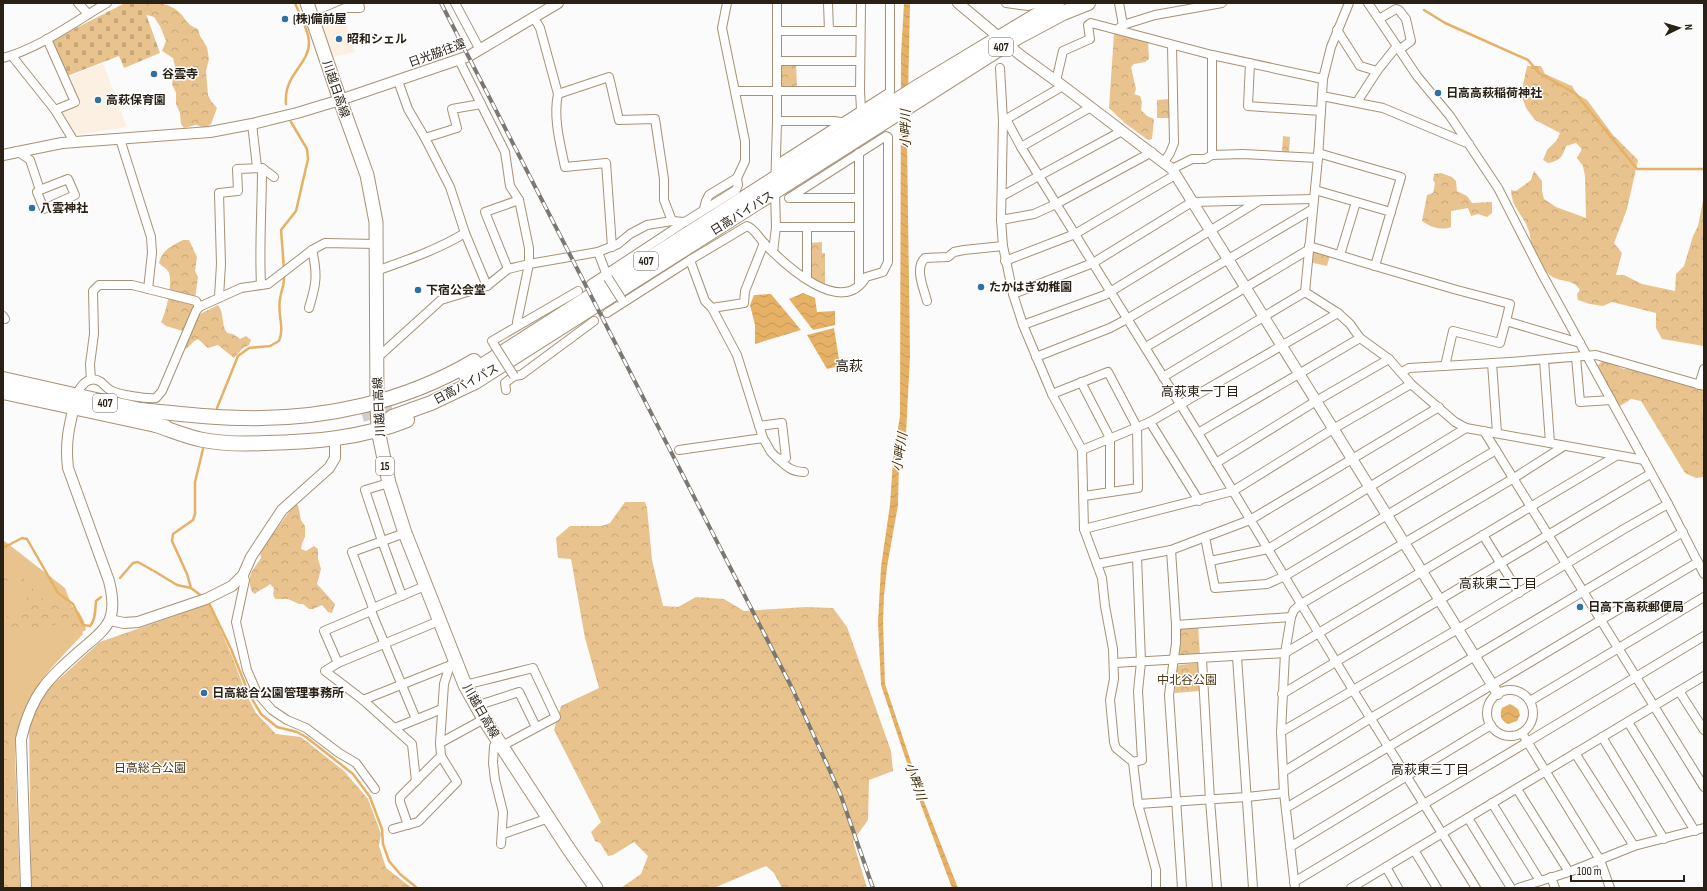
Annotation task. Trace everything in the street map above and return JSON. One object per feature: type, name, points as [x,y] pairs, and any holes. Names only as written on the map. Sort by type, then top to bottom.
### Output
[{"type":"highway","name":"日高バイパス","points":[[579,303],[774,193],[893,117],[919,93],[1002,41],[1057,3]]},
{"type":"highway","name":"日高バイパス","points":[[1002,41],[1088,3]]},
{"type":"highway","name":"日高バイパス","points":[[392,412],[431,403],[475,382],[579,303],[775,171],[893,103],[919,93]]},
{"type":"highway","name":"407","points":[[213,429],[271,418],[298,416],[360,407],[376,402],[428,384],[466,366],[519,334],[579,303]]},
{"type":"highway","name":"407","points":[[3,392],[140,410],[213,429],[248,444],[304,443],[378,430],[394,425],[437,408],[479,388],[538,350],[579,303]]},
{"type":"highway","name":"407","points":[[3,379],[75,402],[156,425],[213,429],[258,436],[305,435],[362,420]]},
{"type":"main road","name":"川越日高線","points":[[307,3],[314,21],[315,35],[367,175],[376,222],[376,402],[378,430],[389,483],[405,533],[439,621],[453,664],[484,719],[596,888]]},
{"type":"street","points":[[78,3],[88,14]]},
{"type":"street","points":[[3,58],[12,56],[47,39],[107,3]]},
{"type":"street","points":[[314,21],[345,8],[360,8],[358,3]]},
{"type":"street","points":[[455,3],[480,50]]},
{"type":"street","name":"日光脇往還","points":[[3,155],[49,145],[75,142],[210,132],[279,117],[340,100],[459,60],[480,50],[558,3]]},
{"type":"street","points":[[591,284],[607,276],[704,209],[736,190],[738,185],[737,178],[744,161],[745,141],[722,28],[727,3]]},
{"type":"street","points":[[773,252],[776,227],[774,193],[777,121],[777,3]]},
{"type":"street","points":[[828,3],[829,30]]},
{"type":"street","points":[[861,3],[861,110]]},
{"type":"street","points":[[775,171],[841,122],[890,92],[890,3]]},
{"type":"street","points":[[1009,3],[1028,6],[1039,3]]},
{"type":"street","points":[[1119,3],[1119,28]]},
{"type":"street","points":[[1119,28],[1155,15],[1222,3]]},
{"type":"street","points":[[1305,292],[1318,155],[1323,79],[1331,47],[1349,3]]},
{"type":"street","points":[[1368,3],[1417,76],[1450,116],[1498,188],[1644,460],[1650,474],[1683,532],[1704,574]]},
{"type":"street","points":[[960,4],[1002,41],[1152,152],[1170,168],[1498,694]]},
{"type":"street","points":[[1357,102],[1377,71],[1398,48],[1411,40],[1406,20],[1399,10],[1396,9],[1379,19]]},
{"type":"street","points":[[534,18],[540,28],[558,94],[556,105],[558,130],[565,167],[606,163],[612,247]]},
{"type":"street","points":[[1005,120],[1059,83],[1063,51],[1090,39],[1088,25],[1091,23],[1119,28],[1172,45],[1212,55],[1323,79]]},
{"type":"street","points":[[1337,30],[1360,66],[1377,71]]},
{"type":"street","points":[[777,31],[860,31]]},
{"type":"street","points":[[47,39],[75,102],[55,110]]},
{"type":"street","points":[[1170,168],[1170,153],[1174,143],[1172,45]]},
{"type":"street","points":[[1212,55],[1212,155]]},
{"type":"street","points":[[12,56],[55,110],[75,142]]},
{"type":"street","points":[[459,60],[505,152],[510,186],[519,200],[529,248],[529,264],[518,322]]},
{"type":"street","points":[[777,61],[860,61]]},
{"type":"street","points":[[1250,63],[1248,106],[1321,111]]},
{"type":"street","points":[[1000,68],[1005,120],[1001,220],[1003,246],[1012,294],[1023,325],[1052,394],[1082,450],[1084,529],[1102,578],[1105,606],[1113,649],[1114,679],[1110,700],[1114,742],[1116,748],[1133,762],[1138,804],[1156,870],[1156,888]]},
{"type":"street","points":[[558,94],[609,77],[619,120],[655,119],[664,179],[664,200],[672,221]]},
{"type":"street","points":[[398,81],[408,109],[425,138],[450,187],[465,233],[487,286]]},
{"type":"street","points":[[735,91],[860,91]]},
{"type":"street","points":[[1322,96],[1383,108],[1469,144]]},
{"type":"street","points":[[425,138],[457,128],[452,109],[480,104]]},
{"type":"street","points":[[1021,147],[1091,107]]},
{"type":"street","points":[[1005,120],[1110,292],[1146,347],[1353,690],[1389,745],[1476,888]]},
{"type":"street","points":[[777,121],[841,122]]},
{"type":"street","points":[[252,124],[259,168],[262,219],[259,252],[264,284]]},
{"type":"street","points":[[1002,196],[1122,131]]},
{"type":"street","points":[[607,313],[623,301],[747,226],[751,227],[773,252],[821,289],[843,293],[850,291],[859,285],[866,277],[883,272],[888,262],[888,137],[886,136],[789,198],[859,198]]},
{"type":"street","points":[[120,139],[152,237],[152,253],[148,289]]},
{"type":"street","points":[[17,151],[30,160],[40,190],[37,192],[44,209],[75,196],[68,179],[40,190]]},
{"type":"street","points":[[1001,220],[1034,214],[1056,204],[1152,152]]},
{"type":"street","points":[[859,153],[859,285]]},
{"type":"street","points":[[1006,261],[1075,234],[1170,168],[1192,160],[1205,159],[1212,155],[1318,155],[1401,177],[1375,266]]},
{"type":"street","points":[[219,297],[221,264],[219,193],[238,191],[237,169],[259,168],[274,177]]},
{"type":"street","points":[[1315,190],[1391,212]]},
{"type":"street","points":[[1012,294],[1093,263],[1192,202],[1314,199]]},
{"type":"street","points":[[508,269],[485,212],[519,200]]},
{"type":"street","points":[[1023,325],[1110,292],[1258,201]]},
{"type":"street","points":[[1340,255],[1356,202]]},
{"type":"street","points":[[1036,357],[1110,328],[1127,319],[1313,209]]},
{"type":"street","points":[[377,358],[441,300],[487,286],[508,269],[598,252],[618,244],[640,228],[647,225],[672,221],[685,222]]},
{"type":"street","points":[[776,227],[859,227]]},
{"type":"street","points":[[807,227],[807,279]]},
{"type":"street","points":[[376,271],[448,244],[465,233]]},
{"type":"street","points":[[26,888],[21,739],[26,717],[36,697],[52,677],[102,631],[110,620],[112,602],[109,581],[68,468],[66,449],[67,435],[80,386],[85,381],[100,381],[111,391],[148,399],[156,398],[162,391],[199,307],[241,288],[264,284],[312,250],[325,243],[376,244]]},
{"type":"street","points":[[712,308],[744,303],[745,291],[764,243]]},
{"type":"street","points":[[927,301],[920,275],[921,264],[925,258],[948,256],[954,252],[964,250],[1003,246]]},
{"type":"street","points":[[1146,347],[1246,288],[1308,248],[1340,255],[1456,290],[1510,304],[1500,343],[1453,331],[1445,366]]},
{"type":"street","points":[[309,308],[316,286],[315,263],[312,250]]},
{"type":"street","points":[[598,252],[607,276],[623,301]]},
{"type":"street","points":[[690,260],[705,301],[712,308],[737,355],[763,438],[771,452],[788,469],[795,472],[804,472]]},
{"type":"street","points":[[91,380],[90,364],[94,334],[93,291],[99,285],[132,285],[196,301],[199,307]]},
{"type":"street","points":[[1305,292],[1338,313],[1350,324],[1360,338],[1389,359],[1411,384],[1455,422],[1466,428],[1644,460]]},
{"type":"street","points":[[1164,377],[1305,292]]},
{"type":"street","points":[[514,376],[492,342],[579,303]]},
{"type":"street","points":[[1082,450],[1150,422],[1181,406],[1281,345],[1338,313]]},
{"type":"street","points":[[506,390],[505,383],[514,376],[521,375],[594,321]]},
{"type":"street","points":[[1506,321],[1580,343]]},
{"type":"street","points":[[1198,433],[1360,338]]},
{"type":"street","points":[[1402,372],[1409,368],[1602,355],[1702,386],[1704,369]]},
{"type":"street","points":[[1576,357],[1580,402],[1611,400]]},
{"type":"street","points":[[1216,463],[1316,401],[1389,359]]},
{"type":"street","points":[[1544,360],[1550,443]]},
{"type":"street","points":[[1492,363],[1496,433]]},
{"type":"street","points":[[1052,394],[1108,372],[1137,427],[1138,488],[1084,496]]},
{"type":"street","points":[[1080,382],[1110,438],[1110,492]]},
{"type":"street","points":[[1084,529],[1199,501],[1233,491],[1333,429],[1411,384]]},
{"type":"street","points":[[1097,564],[1171,550],[1250,520],[1439,407]]},
{"type":"street","points":[[1150,422],[1199,501]]},
{"type":"street","points":[[759,426],[782,423],[786,458],[778,459]]},
{"type":"street","points":[[1210,561],[1268,549],[1368,486],[1466,428]]},
{"type":"street","points":[[1484,431],[1704,787]]},
{"type":"street","points":[[110,620],[124,623],[138,622],[210,598],[232,586],[242,575],[251,557],[282,510],[329,468],[335,458],[335,438]]},
{"type":"street","points":[[679,450],[763,438]]},
{"type":"street","points":[[1564,446],[1514,478],[1301,604],[1294,610],[1291,617],[1285,653],[1281,732],[1284,793],[1295,885],[1425,804],[1704,636]]},
{"type":"street","points":[[1205,537],[1215,588],[1267,584],[1285,576],[1496,450]]},
{"type":"street","points":[[1114,663],[1285,653],[1616,456]]},
{"type":"street","points":[[1282,694],[1650,474]]},
{"type":"street","points":[[389,483],[366,490],[382,541],[402,596]]},
{"type":"street","points":[[1281,732],[1668,504]]},
{"type":"street","points":[[1283,772],[1683,532]]},
{"type":"street","points":[[405,533],[352,552],[385,644],[416,719]]},
{"type":"street","points":[[1484,535],[1519,593]]},
{"type":"street","points":[[1171,550],[1176,643],[1172,660],[1169,695],[1182,888]]},
{"type":"street","points":[[1133,762],[1142,760],[1138,691],[1141,662],[1137,557]]},
{"type":"street","points":[[1286,808],[1389,745],[1698,562]]},
{"type":"street","points":[[242,575],[245,580],[236,622],[247,670],[257,693],[272,710],[287,720],[306,728],[339,753],[356,763],[374,789]]},
{"type":"street","points":[[338,663],[324,631],[425,586]]},
{"type":"street","points":[[1530,701],[1704,597]]},
{"type":"street","points":[[1176,625],[1291,617]]},
{"type":"street","points":[[416,781],[412,744],[363,700],[324,670],[439,621]]},
{"type":"street","points":[[1237,657],[1253,888]]},
{"type":"street","points":[[1202,659],[1216,888]]},
{"type":"street","points":[[363,700],[453,664]]},
{"type":"street","points":[[393,829],[418,822],[457,782],[441,756],[440,743],[444,684],[453,664]]},
{"type":"street","points":[[465,685],[533,668],[556,716],[494,746],[493,763],[495,780],[503,812],[503,834],[501,844]]},
{"type":"street","points":[[1356,887],[1442,833],[1704,676]]},
{"type":"street","points":[[1505,691],[1519,692],[1530,701],[1533,708],[1532,722],[1522,733],[1516,736],[1502,735],[1495,731],[1491,725],[1488,712],[1489,705],[1498,694],[1505,691]]},
{"type":"street","points":[[1679,691],[1704,730]]},
{"type":"street","points":[[476,706],[520,692],[536,727]]},
{"type":"street","points":[[394,728],[442,709]]},
{"type":"street","points":[[440,743],[484,719]]},
{"type":"street","points":[[1628,722],[1695,831]]},
{"type":"street","points":[[1290,847],[1491,725]]},
{"type":"street","points":[[1522,733],[1600,860],[1610,888]]},
{"type":"street","points":[[1602,737],[1664,839]]},
{"type":"street","points":[[1575,753],[1634,846]]},
{"type":"street","points":[[408,825],[400,802],[400,797],[441,756]]},
{"type":"street","points":[[1517,789],[1569,872]]},
{"type":"street","points":[[1138,804],[1210,800],[1284,793]]},
{"type":"street","points":[[1492,803],[1540,881]]},
{"type":"street","points":[[503,834],[549,818]]},
{"type":"street","points":[[1468,818],[1511,888]]},
{"type":"street","points":[[1518,888],[1569,872],[1634,846],[1704,828]]},
{"type":"street","points":[[1414,850],[1437,888]]},
{"type":"street","points":[[1386,867],[1398,888]]},
{"type":"street","points":[[1551,877],[1555,888]]},
{"type":"shaded area","name":"昭和シェル","points":[[343,15],[355,52],[333,57],[321,21],[332,16],[334,18]]},
{"type":"shaded area","name":"高萩保育園","points":[[103,63],[127,127],[75,135],[62,112],[80,105],[69,77]]},
{"type":"green space","points":[[125,3],[142,3],[160,53],[124,68],[119,56],[67,76],[51,41]]},
{"type":"green space","points":[[132,3],[159,3],[171,7],[177,10],[190,25],[198,29],[200,36],[207,47],[209,59],[206,71],[208,95],[217,108],[211,124],[206,128],[196,125],[184,128],[181,124],[180,113],[176,104],[176,93],[172,84],[175,66],[173,58],[162,51],[166,41],[160,26],[154,17],[137,12]]},
{"type":"green space","points":[[1114,33],[1148,42],[1149,59],[1145,62],[1134,64],[1131,67],[1136,89],[1134,94],[1140,96],[1142,102],[1141,110],[1147,116],[1154,119],[1152,139],[1148,140],[1126,124],[1109,108]]},
{"type":"green space","points":[[796,62],[797,88],[783,88],[781,86],[780,66],[783,63]]},
{"type":"green space","points":[[1527,66],[1541,66],[1545,74],[1572,86],[1577,94],[1587,100],[1613,135],[1638,160],[1627,209],[1614,243],[1622,253],[1616,275],[1624,275],[1642,284],[1675,291],[1676,274],[1684,266],[1693,236],[1698,226],[1704,196],[1704,346],[1662,339],[1656,328],[1656,313],[1612,302],[1603,306],[1578,300],[1577,294],[1580,290],[1577,286],[1570,282],[1555,278],[1546,271],[1532,247],[1530,234],[1513,202],[1511,190],[1516,191],[1531,180],[1534,171],[1542,181],[1544,199],[1556,207],[1586,218],[1585,176],[1583,166],[1577,158],[1582,149],[1576,143],[1566,146],[1562,156],[1555,161],[1548,163],[1543,160],[1547,150],[1557,140],[1560,133],[1535,120],[1526,108],[1521,94]]},
{"type":"green space","points":[[1170,99],[1171,118],[1157,118],[1157,100]]},
{"type":"green space","points":[[1283,136],[1290,137],[1289,152],[1282,152]]},
{"type":"green space","points":[[1441,173],[1452,177],[1456,181],[1457,191],[1467,196],[1472,203],[1492,202],[1492,213],[1487,217],[1478,214],[1471,216],[1468,208],[1451,211],[1451,227],[1444,229],[1432,227],[1422,221],[1427,195],[1433,193],[1435,183],[1433,180],[1434,174]]},
{"type":"green space","points":[[183,240],[189,240],[197,257],[195,271],[198,277],[194,306],[200,314],[218,305],[227,333],[233,334],[240,339],[246,336],[251,340],[249,345],[243,348],[234,358],[218,345],[208,348],[198,339],[184,350],[187,338],[183,331],[166,326],[161,322],[165,312],[170,289],[170,275],[168,271],[159,263],[160,259],[171,246]]},
{"type":"green space","points":[[822,242],[822,253],[825,253],[825,286],[809,278],[809,243]]},
{"type":"green space","points":[[1313,251],[1330,255],[1327,266],[1309,262],[1310,253]]},
{"type":"green space","points":[[1603,360],[1624,369],[1635,369],[1704,390],[1704,477],[1696,478],[1685,473],[1641,401],[1631,399],[1620,406],[1609,390],[1598,368],[1598,365]]},
{"type":"green space","points":[[625,502],[645,502],[647,508],[652,560],[663,606],[678,607],[696,597],[724,599],[744,611],[806,607],[833,608],[847,627],[891,751],[893,771],[869,780],[868,820],[853,841],[867,888],[782,888],[774,873],[766,866],[714,888],[621,888],[641,874],[648,856],[634,842],[613,855],[608,856],[600,843],[595,841],[591,832],[601,822],[554,730],[561,706],[599,688],[585,638],[571,559],[558,558],[556,538],[570,526],[602,526],[610,523]]},
{"type":"green space","points":[[294,505],[298,505],[301,520],[305,526],[305,537],[301,549],[306,551],[314,546],[318,549],[318,559],[321,569],[317,584],[335,604],[332,613],[328,612],[322,605],[309,609],[303,604],[299,604],[288,599],[275,599],[273,594],[274,588],[270,584],[255,594],[252,592],[250,577],[261,558],[260,552]]},
{"type":"green space","points":[[3,540],[65,588],[83,634],[57,662],[36,688],[21,718],[15,756],[20,888],[3,888]]},
{"type":"green space","points":[[3,574],[24,579],[42,598],[49,601],[58,599],[65,602],[79,612],[84,621],[86,630],[74,636],[58,624],[51,626],[43,633],[37,632],[29,627],[19,632],[3,629],[3,616],[18,615],[25,604],[29,590],[12,581],[3,580]]},
{"type":"green space","name":"日高総合公園","points":[[209,604],[232,656],[247,696],[256,713],[276,734],[301,737],[344,771],[368,799],[381,834],[379,846],[386,868],[412,888],[31,888],[29,723],[45,692],[100,642]]},
{"type":"green space","points":[[1198,625],[1200,654],[1176,656],[1178,627]]},
{"type":"green space","name":"中北谷公園","points":[[1198,663],[1200,691],[1175,693],[1176,669],[1179,665]]},
{"type":"green space","points":[[11,706],[17,713],[7,750],[7,760],[3,762],[3,709]]},
{"type":"green space","points":[[12,777],[17,847],[17,888],[3,888],[3,805],[6,799],[4,780]]},
{"type":"water","name":"小畔川","points":[[904,3],[910,3],[907,143],[910,356],[906,434],[899,461],[898,505],[887,567],[884,596],[883,621],[885,684],[925,804],[958,888],[952,888],[921,805],[881,685],[878,622],[881,567],[890,505],[893,460],[900,416],[901,56]]},
{"type":"water","points":[[803,293],[815,298],[817,312],[835,311],[835,325],[813,330],[789,299]]},
{"type":"water","points":[[771,294],[801,330],[755,344],[755,325],[750,305],[754,295]]},
{"type":"water","points":[[834,328],[840,366],[827,369],[807,335]]},
{"type":"water","points":[[1510,704],[1518,709],[1520,715],[1517,721],[1508,724],[1501,718],[1501,713],[1502,708]]},
{"type":"waterway","points":[[286,104],[288,85],[305,57],[309,41],[295,3]]},
{"type":"waterway","points":[[1424,10],[1445,23],[1528,60],[1539,73],[1576,94],[1637,169],[1704,169]]},
{"type":"waterway","points":[[284,269],[281,230],[296,211],[308,159],[307,149],[291,122]]},
{"type":"waterway","points":[[217,408],[238,356],[249,348],[270,346],[279,341],[281,336],[279,305],[284,282],[284,274]]},
{"type":"waterway","points":[[191,588],[187,574],[172,541],[173,534],[193,520],[195,514],[195,482],[203,449]]},
{"type":"waterway","points":[[3,548],[22,538],[27,539],[58,593],[73,604],[83,625],[90,626],[92,624],[95,614],[96,601],[101,597]]},
{"type":"waterway","points":[[120,578],[133,563],[138,562],[152,570]]},
{"type":"waterway","points":[[154,571],[177,585],[191,588],[203,597]]},
{"type":"waterway","points":[[208,601],[231,649],[249,694],[261,714],[277,727],[297,732],[306,737],[353,774],[370,797],[382,829],[383,844],[389,861],[400,874],[417,888]]},
{"type":"tunnel","points":[[362,415],[392,407]]},
{"type":"railway","points":[[441,3],[793,690],[840,793],[873,888]]},
{"type":"place","name":"(株)備前屋","points":[[285,19]]},
{"type":"place","name":"昭和シェル","points":[[339,39]]},
{"type":"place","name":"谷雲寺","points":[[154,74]]},
{"type":"place","name":"日高高萩稲荷神社","points":[[1438,93]]},
{"type":"place","name":"高萩保育園","points":[[98,100]]},
{"type":"place","name":"八雲神社","points":[[32,208]]},
{"type":"place","name":"たかはぎ幼稚園","points":[[981,287]]},
{"type":"place","name":"下宿公会堂","points":[[418,290]]},
{"type":"place","name":"日高下高萩郵便局","points":[[1580,607]]},
{"type":"place","name":"日高総合公園管理事務所","points":[[204,693]]},
{"type":"district","name":"高萩","points":[[849,366]]},
{"type":"district","name":"高萩東一丁目","points":[[1200,391]]},
{"type":"district","name":"高萩東二丁目","points":[[1498,583]]},
{"type":"district","name":"高萩東三丁目","points":[[1430,769]]}]
